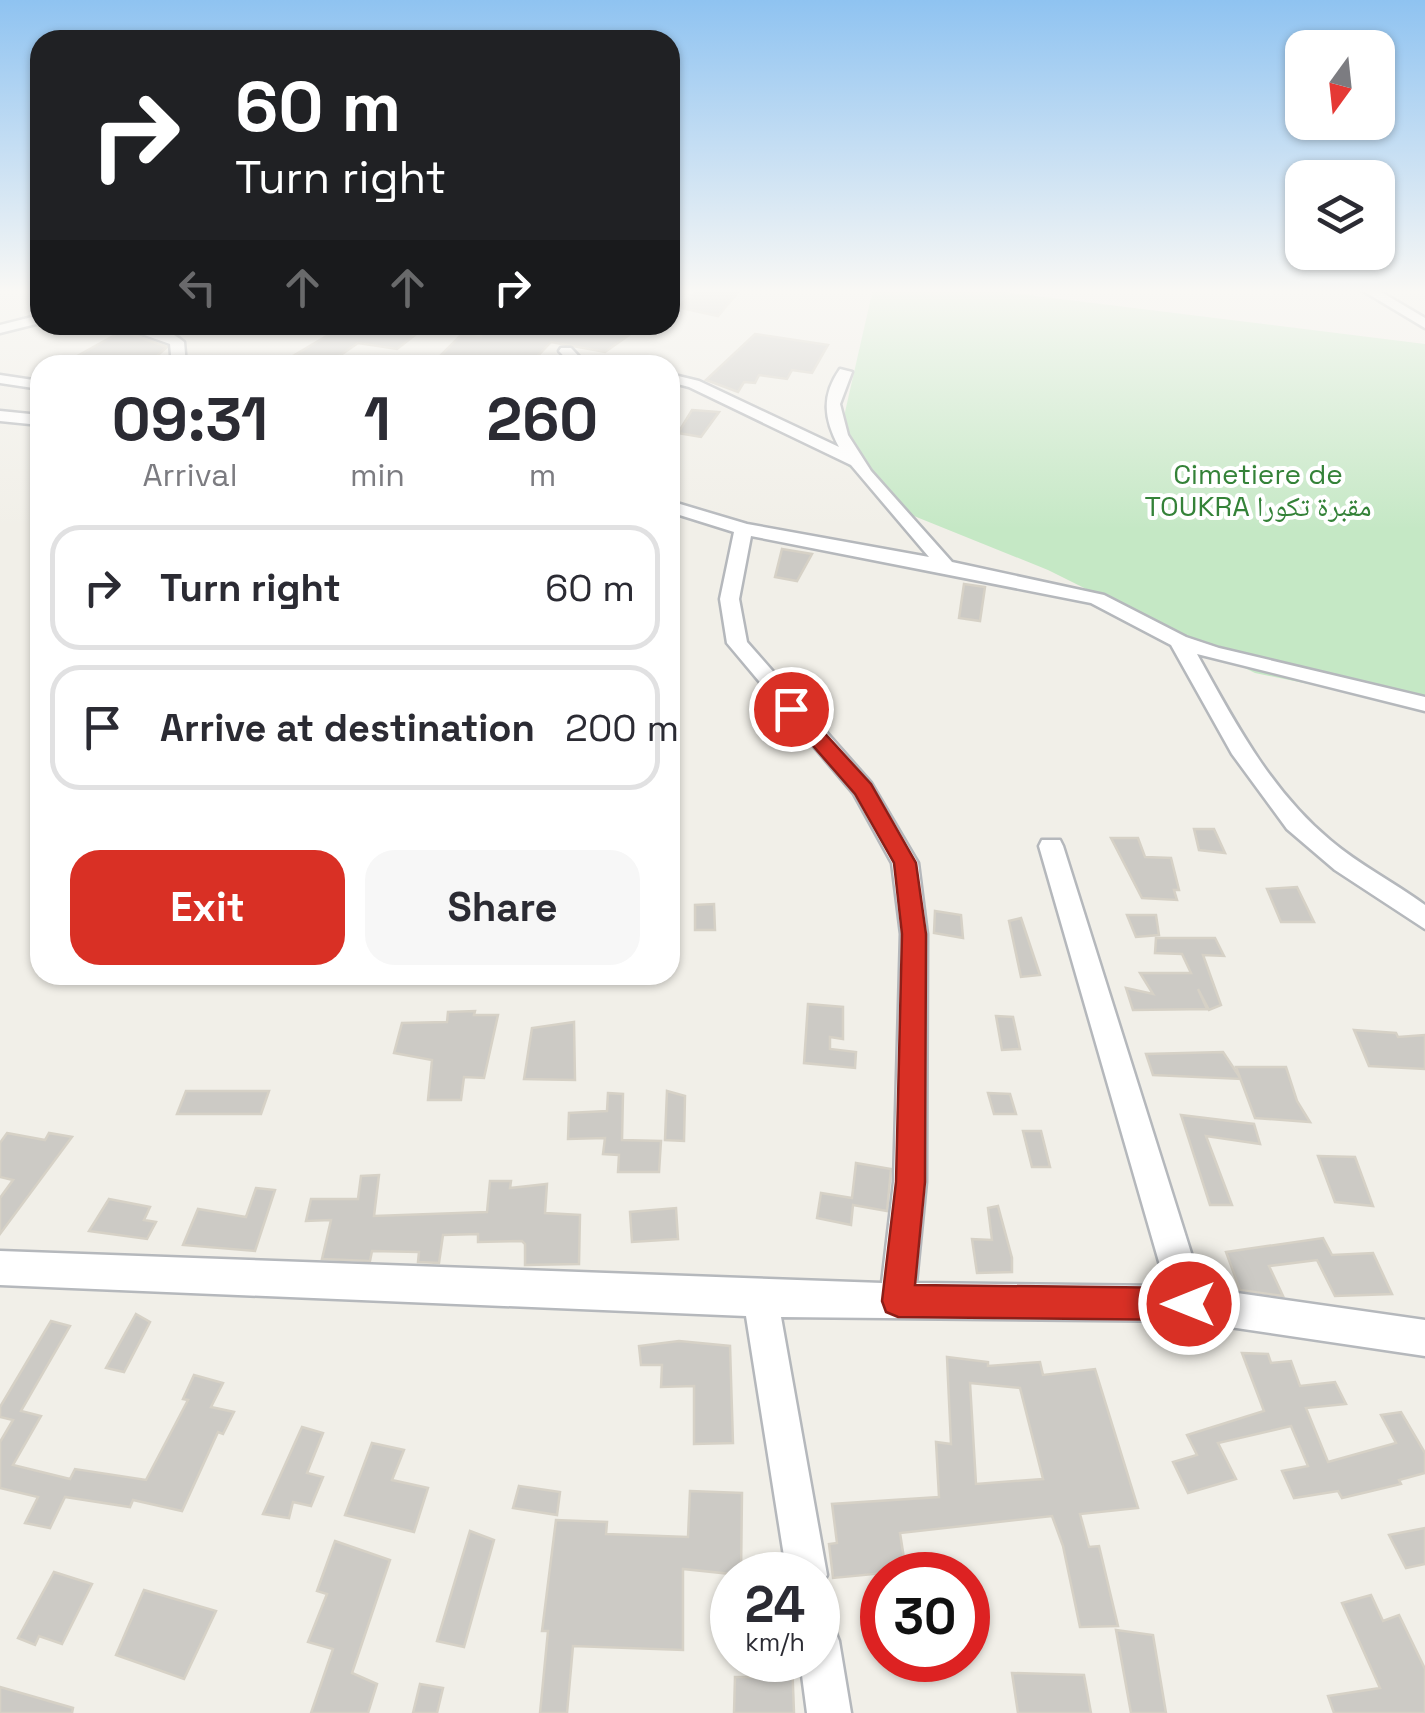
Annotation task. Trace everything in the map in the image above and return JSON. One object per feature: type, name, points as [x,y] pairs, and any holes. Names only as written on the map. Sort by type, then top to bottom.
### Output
[{"type":"street","points":[[844,372],[833,396],[833,414],[858,462],[946,566]]},
{"type":"street","points":[[0,379],[30,384]]},
{"type":"street","points":[[680,380],[858,462]]},
{"type":"street","points":[[0,416],[30,419]]},
{"type":"street","points":[[680,509],[744,529],[946,566],[1096,599],[1179,642],[1246,662],[1425,704]]},
{"type":"street","points":[[744,529],[728,589],[728,616],[737,643],[863,789],[905,863],[914,934],[911,1163],[898,1301]]},
{"type":"street","points":[[1179,642],[1250,766],[1283,810],[1321,847],[1390,891],[1425,919]]},
{"type":"street","points":[[1051,846],[1189,1304]]},
{"type":"street","points":[[0,1268],[761,1299],[1189,1304],[1425,1338]]},
{"type":"street","points":[[761,1299],[802,1552]]},
{"type":"street","points":[[825,1682],[830,1713]]},
{"type":"green space","name":"Cimetiere de TOUKRA مقبرة تكورا","points":[[855,369],[1425,369],[1425,708],[1255,673],[1048,570],[909,514],[835,456]]},
{"type":"building","points":[[718,369],[814,369],[812,373],[792,370],[787,379],[759,375],[755,383],[744,382],[738,392],[706,380]]},
{"type":"building","points":[[692,410],[719,412],[701,437],[680,433]]},
{"type":"building","points":[[782,549],[812,554],[797,581],[775,577]]},
{"type":"building","points":[[964,584],[985,587],[980,621],[959,618]]},
{"type":"building","points":[[1194,829],[1214,829],[1225,853],[1199,850]]},
{"type":"building","points":[[1111,838],[1138,838],[1145,857],[1171,858],[1179,890],[1174,890],[1177,900],[1142,898]]},
{"type":"building","points":[[1297,887],[1314,922],[1281,922],[1267,889]]},
{"type":"building","points":[[714,904],[715,930],[695,930],[695,905]]},
{"type":"building","points":[[935,911],[961,915],[963,938],[934,933]]},
{"type":"building","points":[[1127,915],[1156,915],[1159,935],[1136,937]]},
{"type":"building","points":[[1021,918],[1040,975],[1021,977],[1009,921]]},
{"type":"building","points":[[1156,938],[1215,938],[1224,956],[1203,955],[1221,1005],[1209,1010],[1198,989],[1207,1009],[1133,1010],[1126,988],[1153,994],[1140,973],[1191,973],[1182,954],[1155,953]]},
{"type":"building","points":[[808,1004],[843,1007],[843,1039],[830,1037],[830,1049],[856,1052],[855,1068],[804,1063]]},
{"type":"building","points":[[475,1011],[474,1015],[498,1015],[484,1078],[464,1077],[461,1100],[428,1100],[432,1060],[394,1053],[402,1023],[447,1022],[448,1012]]},
{"type":"building","points":[[996,1016],[1013,1017],[1020,1049],[1002,1050]]},
{"type":"building","points":[[574,1022],[575,1080],[524,1079],[532,1028]]},
{"type":"building","points":[[1354,1030],[1396,1033],[1398,1037],[1425,1035],[1425,1069],[1369,1066]]},
{"type":"building","points":[[1223,1052],[1241,1079],[1153,1075],[1146,1054]]},
{"type":"building","points":[[1236,1067],[1286,1067],[1297,1101],[1310,1122],[1255,1118]]},
{"type":"building","points":[[186,1091],[269,1091],[261,1114],[177,1114]]},
{"type":"building","points":[[667,1091],[685,1096],[684,1141],[665,1140]]},
{"type":"building","points":[[608,1093],[623,1094],[622,1140],[661,1141],[659,1172],[618,1172],[619,1155],[603,1154],[605,1138],[568,1139],[569,1113],[607,1111]]},
{"type":"building","points":[[988,1093],[1010,1094],[1016,1114],[994,1114]]},
{"type":"building","points":[[1181,1115],[1254,1124],[1260,1144],[1206,1136],[1232,1205],[1210,1205]]},
{"type":"building","points":[[1023,1131],[1041,1131],[1050,1167],[1032,1167]]},
{"type":"building","points":[[7,1133],[45,1140],[49,1133],[72,1137],[0,1234],[0,1198],[13,1180],[0,1177],[0,1143]]},
{"type":"building","points":[[1318,1156],[1355,1157],[1373,1206],[1335,1202]]},
{"type":"building","points":[[856,1163],[891,1169],[887,1211],[853,1205],[851,1225],[817,1218],[821,1193],[852,1198]]},
{"type":"building","points":[[379,1175],[374,1216],[487,1212],[490,1181],[511,1181],[510,1188],[547,1184],[545,1213],[580,1215],[579,1264],[525,1265],[522,1241],[478,1242],[478,1234],[443,1235],[439,1263],[418,1262],[419,1252],[372,1251],[370,1261],[322,1259],[331,1220],[306,1221],[311,1199],[358,1199],[361,1176]]},
{"type":"building","points":[[256,1188],[275,1190],[255,1251],[183,1245],[198,1209],[246,1217]]},
{"type":"building","points":[[109,1199],[150,1207],[144,1220],[156,1222],[147,1239],[89,1231]]},
{"type":"building","points":[[998,1206],[1012,1272],[977,1273],[972,1239],[992,1240],[988,1208]]},
{"type":"building","points":[[676,1208],[678,1239],[632,1242],[630,1212]]},
{"type":"building","points":[[1323,1238],[1332,1255],[1373,1253],[1392,1294],[1335,1296],[1317,1260],[1269,1266],[1283,1296],[1240,1290],[1226,1252]]},
{"type":"building","points":[[136,1314],[150,1322],[124,1372],[106,1368]]},
{"type":"building","points":[[51,1321],[70,1326],[21,1411],[41,1416],[13,1465],[70,1479],[75,1469],[146,1480],[188,1400],[183,1399],[194,1375],[223,1383],[211,1407],[234,1412],[223,1434],[218,1432],[182,1511],[133,1500],[130,1507],[65,1497],[50,1528],[25,1523],[38,1497],[0,1488],[0,1442],[13,1420],[0,1417],[0,1407]]},
{"type":"building","points":[[679,1341],[730,1346],[733,1443],[694,1444],[694,1386],[661,1387],[662,1365],[641,1365],[639,1346]]},
{"type":"building","points":[[1242,1353],[1268,1354],[1271,1363],[1291,1361],[1300,1386],[1335,1382],[1346,1404],[1306,1408],[1328,1462],[1396,1443],[1381,1415],[1401,1412],[1425,1453],[1425,1473],[1399,1480],[1401,1484],[1342,1498],[1338,1491],[1294,1498],[1282,1471],[1308,1466],[1291,1426],[1218,1443],[1236,1479],[1188,1493],[1173,1462],[1197,1455],[1187,1435],[1264,1411]]},
{"type":"building","points":[[947,1357],[988,1362],[988,1366],[1040,1362],[1043,1375],[1095,1369],[1138,1508],[1080,1514],[1089,1547],[1099,1546],[1118,1626],[1080,1627],[1063,1546],[1052,1516],[900,1533],[903,1552],[860,1552],[860,1575],[840,1577],[840,1552],[830,1552],[829,1544],[837,1543],[832,1504],[939,1497],[936,1442],[951,1444]],"holes":[[[970,1383],[1020,1388],[1043,1479],[976,1484]]]},
{"type":"building","points":[[302,1427],[323,1433],[307,1473],[323,1477],[311,1506],[293,1502],[289,1518],[263,1514]]},
{"type":"building","points":[[372,1443],[404,1450],[392,1480],[428,1488],[414,1532],[345,1515]]},
{"type":"building","points":[[519,1486],[560,1492],[557,1515],[513,1508]]},
{"type":"building","points":[[690,1491],[742,1493],[741,1552],[710,1552],[710,1572],[683,1569],[683,1650],[573,1646],[567,1713],[540,1713],[548,1631],[542,1631],[556,1520],[607,1522],[606,1534],[688,1537]]},
{"type":"building","points":[[1425,1528],[1425,1564],[1406,1568],[1389,1535]]},
{"type":"building","points":[[470,1531],[494,1540],[464,1647],[437,1641]]},
{"type":"building","points":[[335,1541],[390,1560],[352,1673],[377,1684],[368,1713],[311,1713],[333,1649],[308,1642],[327,1594],[317,1591]]},
{"type":"building","points":[[54,1572],[92,1584],[62,1644],[39,1636],[35,1645],[18,1638]]},
{"type":"building","points":[[144,1590],[216,1611],[184,1679],[116,1655]]},
{"type":"building","points":[[1371,1595],[1383,1621],[1399,1615],[1425,1669],[1425,1713],[1334,1713],[1328,1696],[1380,1688],[1342,1603]]},
{"type":"building","points":[[1116,1630],[1153,1635],[1166,1713],[1131,1713]]},
{"type":"building","points":[[1012,1673],[1084,1675],[1091,1713],[1018,1713]]},
{"type":"building","points":[[735,1682],[793,1682],[794,1713],[734,1713]]},
{"type":"building","points":[[420,1684],[443,1688],[437,1713],[413,1713]]},
{"type":"building","points":[[0,1687],[73,1708],[72,1713],[0,1713]]},
{"type":"route","points":[[791,709],[863,789],[905,863],[914,934],[910,1182],[898,1301],[1189,1304]]}]
